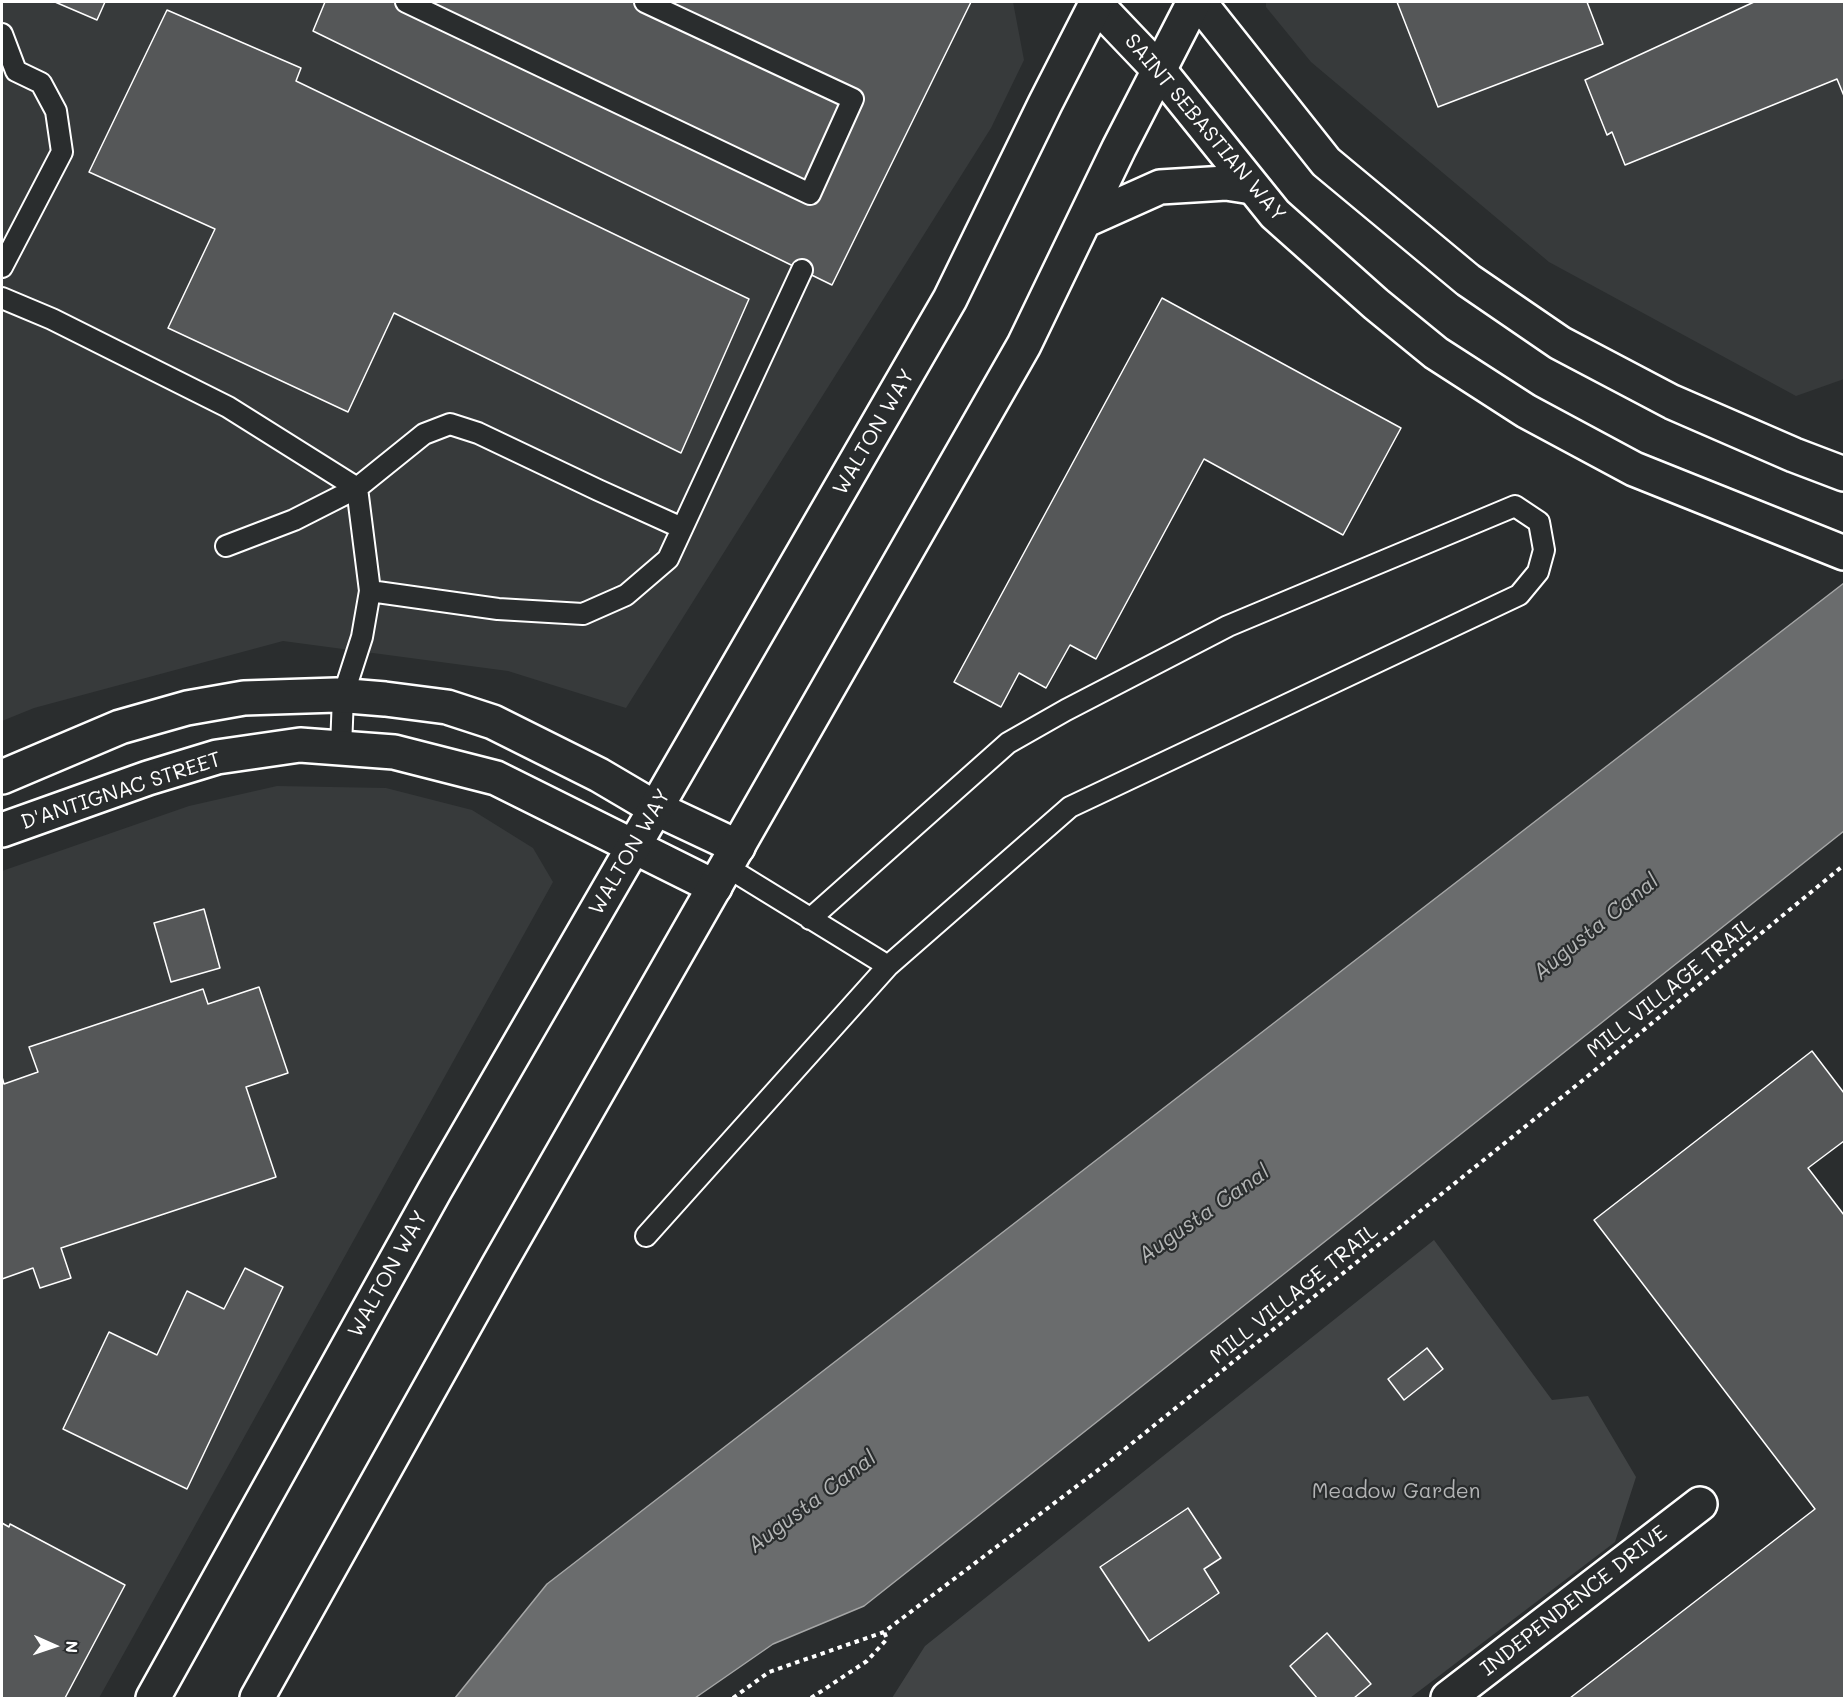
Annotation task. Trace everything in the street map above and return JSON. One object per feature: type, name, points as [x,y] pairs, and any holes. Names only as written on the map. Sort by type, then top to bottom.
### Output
[{"type":"main road","name":"SAINT SEBASTIAN WAY","points":[[1096,2],[1159,70],[1275,214],[1376,304],[1436,353],[1526,411],[1634,469],[1845,553]]},
{"type":"main road","name":"WALTON WAY","points":[[153,1698],[435,1190],[950,299],[1096,2]]},
{"type":"main road","points":[[257,1698],[498,1266],[1024,345],[1194,2]]},
{"type":"main road","points":[[1199,2],[1326,162],[1468,280],[1560,343],[1672,402],[1794,455],[1845,474]]},
{"type":"main road","points":[[1084,221],[1160,187],[1226,183],[1252,187]]},
{"type":"main road","points":[[2,777],[120,727],[187,708],[244,698],[343,696],[385,699],[447,707],[494,722],[599,774],[655,808],[726,867]]},
{"type":"main road","name":"D'ANTIGNAC STREET","points":[[2,831],[148,778],[217,757],[300,745],[394,752],[496,778],[633,846],[726,867]]},
{"type":"main road","name":"INDEPENDENCE DRIVE","points":[[1448,1698],[1700,1504]]},
{"type":"lane","points":[[406,2],[810,194],[853,99],[645,2]]},
{"type":"lane","points":[[2,34],[9,73],[41,83],[56,111],[62,152],[2,267]]},
{"type":"lane","points":[[370,591],[498,609],[583,614],[626,595],[668,559],[802,270]]},
{"type":"lane","points":[[2,298],[52,318],[228,407],[357,488]]},
{"type":"lane","points":[[226,546],[294,520],[357,488],[424,434],[450,424],[478,433],[682,528]]},
{"type":"lane","points":[[340,748],[343,696],[362,637],[370,591],[357,488]]},
{"type":"lane","points":[[646,1236],[888,966],[1070,807],[1519,595],[1538,572],[1544,550],[1539,522],[1515,506],[1228,626],[1066,710],[1008,743],[810,919]]},
{"type":"lane","points":[[726,867],[888,966]]},
{"type":"path","name":"MILL VILLAGE TRAIL","points":[[733,1698],[769,1672],[884,1632],[1110,1461],[1193,1395],[1845,865]]},
{"type":"path","points":[[811,1698],[867,1661],[887,1639],[884,1632]]},
{"type":"shaded area","points":[[2,2],[1013,2],[1024,60],[991,128],[626,708],[508,671],[283,641],[34,708],[2,721]]},
{"type":"shaded area","points":[[1266,2],[1844,2],[1844,379],[1796,396],[1549,262],[1311,62],[1266,7]]},
{"type":"shaded area","points":[[277,786],[386,788],[472,810],[533,848],[553,882],[99,1698],[2,1698],[2,871],[189,806]]},
{"type":"green space","name":"Meadow Garden","points":[[1434,1240],[1552,1400],[1588,1396],[1636,1477],[1615,1542],[1410,1698],[892,1698],[925,1646]]},
{"type":"water","name":"Augusta Canal","points":[[1844,583],[1844,831],[864,1606],[773,1644],[695,1698],[455,1698],[547,1584]]},
{"type":"building","points":[[55,2],[105,2],[97,20]]},
{"type":"building","points":[[325,2],[971,2],[832,285],[313,31]]},
{"type":"building","points":[[1397,2],[1587,2],[1603,44],[1438,107]]},
{"type":"building","points":[[1754,2],[1844,2],[1844,96],[1837,79],[1625,165],[1612,132],[1607,135],[1585,80]]},
{"type":"building","points":[[167,10],[301,68],[296,81],[749,299],[681,453],[394,313],[348,412],[168,328],[215,229],[89,172]]},
{"type":"building","points":[[1162,298],[1401,428],[1343,535],[1204,459],[1096,659],[1070,645],[1046,688],[1019,673],[1001,707],[954,682]]},
{"type":"building","points":[[204,909],[220,968],[171,982],[154,923]]},
{"type":"building","points":[[259,987],[288,1073],[246,1087],[276,1177],[61,1248],[71,1278],[40,1288],[33,1268],[2,1279],[2,1077],[4,1084],[38,1072],[29,1047],[203,989],[208,1004]]},
{"type":"building","points":[[1812,1051],[1844,1093],[1844,1141],[1808,1168],[1844,1215],[1844,1698],[1570,1698],[1815,1509],[1594,1220]]},
{"type":"building","points":[[245,1268],[283,1287],[187,1489],[63,1429],[109,1332],[157,1355],[187,1291],[224,1309]]},
{"type":"building","points":[[1427,1348],[1443,1369],[1404,1400],[1388,1379]]},
{"type":"building","points":[[1188,1508],[1221,1558],[1204,1569],[1219,1593],[1149,1641],[1100,1567]]},
{"type":"building","points":[[2,1523],[9,1527],[10,1524],[125,1585],[65,1698],[2,1698]]},
{"type":"building","points":[[1327,1633],[1371,1684],[1354,1698],[1317,1698],[1290,1666]]}]
